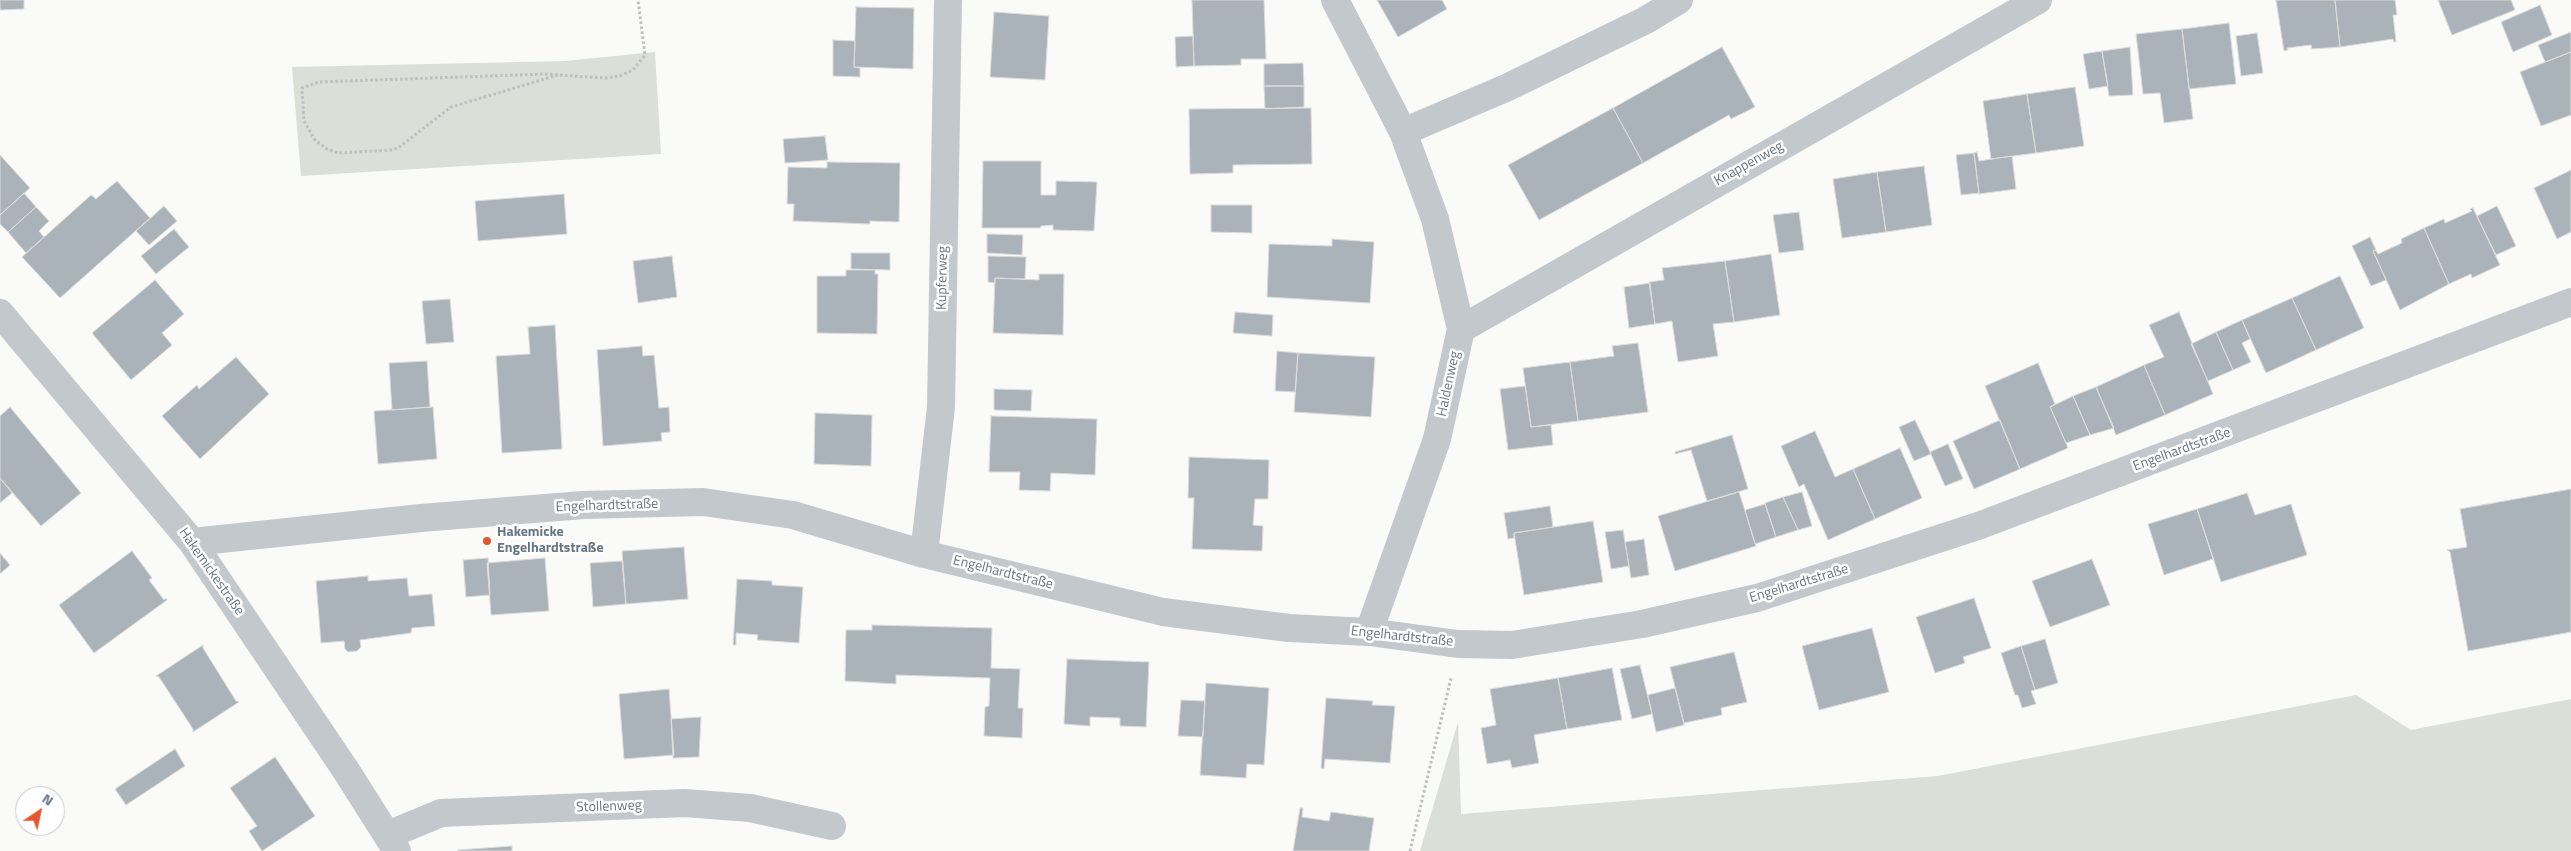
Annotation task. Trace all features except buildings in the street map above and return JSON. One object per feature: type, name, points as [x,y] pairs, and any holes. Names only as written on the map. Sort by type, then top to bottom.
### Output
[{"type":"street","name":"Kupferweg","points":[[924,554],[941,407],[948,0]]},
{"type":"street","name":"Haldenweg","points":[[1335,0],[1403,132],[1435,219],[1461,329],[1438,439],[1369,632]]},
{"type":"street","points":[[1403,132],[1506,88],[1646,20],[1679,0]]},
{"type":"street","name":"Knappenweg","points":[[1461,329],[2038,0]]},
{"type":"street","name":"Engelhardtstraße","points":[[192,542],[412,519],[583,505],[703,502],[793,515],[924,554],[1163,612],[1289,628],[1369,632],[1458,644],[1512,645],[1564,638],[1757,598],[1978,526],[2571,302]]},
{"type":"street","name":"Hakemickestraße","points":[[0,313],[192,542],[392,843]]},
{"type":"street","name":"Stollenweg","points":[[392,843],[441,813],[684,804],[750,808],[832,826]]},
{"type":"path","points":[[558,75],[451,108],[398,148],[391,150],[338,153],[315,140],[304,120],[302,88],[319,82],[558,75],[604,78],[620,76],[633,70],[645,55],[638,0]]},
{"type":"path","points":[[1410,851],[1428,783],[1458,644]]},
{"type":"shaded area","points":[[655,52],[661,154],[301,176],[292,67],[565,61]]},
{"type":"shaded area","points":[[2356,695],[2411,730],[2571,699],[2571,851],[1420,851],[1458,722],[1461,814],[1938,776]]},
{"type":"place","name":"Hakemicke Engelhardtstraße","points":[[487,541]]}]
